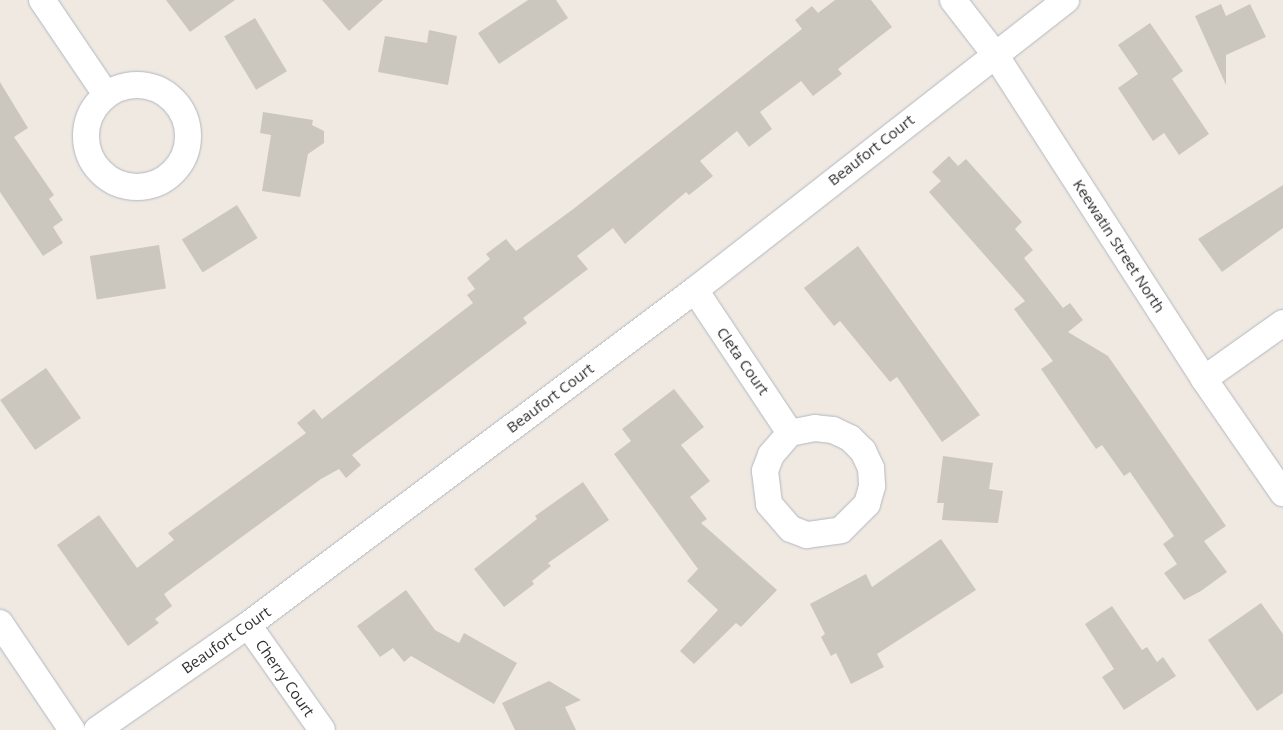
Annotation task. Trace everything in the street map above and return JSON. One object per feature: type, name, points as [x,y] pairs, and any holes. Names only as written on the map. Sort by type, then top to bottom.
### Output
[{"type":"street","points":[[42,0],[105,93]]},
{"type":"street","name":"Keewatin Street North","points":[[953,0],[994,53],[1204,379],[1283,493]]},
{"type":"street","name":"Beaufort Court","points":[[97,730],[248,625],[694,290],[994,53],[1066,0]]},
{"type":"street","name":"Cleta Court","points":[[694,290],[790,433]]},
{"type":"street","points":[[1204,379],[1283,323]]},
{"type":"street","points":[[815,428],[833,430],[850,438],[863,451],[871,468],[872,486],[867,504],[842,530],[807,534],[791,528],[769,504],[765,471],[771,455],[790,433],[815,428]]},
{"type":"street","points":[[0,623],[72,730]]},
{"type":"street","name":"Cherry Court","points":[[248,625],[322,730]]},
{"type":"building","points":[[166,0],[235,0],[190,32]]},
{"type":"building","points":[[322,0],[383,0],[349,31]]},
{"type":"building","points":[[528,0],[556,0],[568,18],[499,64],[478,33]]},
{"type":"building","points":[[835,0],[871,0],[892,27],[838,69],[842,74],[813,96],[801,81],[760,112],[772,129],[749,147],[737,131],[700,161],[713,176],[689,195],[686,192],[625,244],[613,228],[577,256],[588,269],[523,318],[527,323],[352,455],[361,465],[346,478],[339,469],[321,479],[164,594],[172,606],[155,619],[159,623],[128,646],[57,545],[99,515],[137,568],[174,540],[168,533],[306,433],[297,423],[314,409],[322,419],[473,303],[467,295],[475,289],[467,278],[490,259],[486,254],[506,239],[516,251],[572,210],[802,29],[795,20],[812,6],[818,13]]},
{"type":"building","points":[[1221,4],[1226,16],[1250,4],[1266,37],[1226,55],[1226,85],[1195,16]]},
{"type":"building","points":[[255,18],[287,71],[256,90],[224,37]]},
{"type":"building","points":[[1150,23],[1183,71],[1172,79],[1209,134],[1179,155],[1164,133],[1153,141],[1118,88],[1138,74],[1118,45]]},
{"type":"building","points":[[429,30],[457,36],[448,85],[378,72],[385,36],[427,43]]},
{"type":"building","points":[[0,82],[28,128],[14,137],[54,195],[49,199],[63,220],[53,227],[63,243],[43,256],[0,192]]},
{"type":"building","points":[[263,112],[313,120],[312,125],[324,131],[324,143],[308,154],[300,197],[262,191],[271,135],[260,133]]},
{"type":"building","points":[[949,156],[958,166],[966,159],[1022,222],[1015,229],[1033,250],[1024,258],[1063,308],[1070,303],[1083,320],[1068,332],[1108,356],[1226,526],[1204,541],[1227,572],[1201,591],[1184,600],[1164,573],[1177,564],[1163,544],[1174,536],[1130,472],[1124,476],[1102,445],[1096,449],[1041,369],[1053,361],[1014,309],[1025,301],[929,192],[941,181],[932,172]]},
{"type":"building","points":[[1283,185],[1283,228],[1222,272],[1198,239]]},
{"type":"building","points":[[237,205],[258,238],[203,273],[182,239]]},
{"type":"building","points":[[159,245],[166,288],[97,299],[90,256]]},
{"type":"building","points":[[858,246],[980,415],[942,442],[897,377],[890,382],[840,321],[834,326],[804,288]]},
{"type":"building","points":[[46,368],[81,418],[35,450],[0,400]]},
{"type":"building","points":[[674,389],[704,427],[681,445],[710,481],[690,497],[707,519],[701,523],[777,590],[741,627],[736,623],[694,664],[680,651],[718,610],[687,581],[698,569],[614,454],[631,441],[622,429]]},
{"type":"building","points":[[943,456],[993,463],[989,489],[1003,491],[998,523],[942,520],[944,503],[937,503]]},
{"type":"building","points":[[583,482],[609,520],[548,563],[551,566],[532,581],[534,584],[504,607],[474,569],[537,519],[535,516]]},
{"type":"building","points":[[941,539],[976,590],[877,654],[884,667],[851,684],[836,653],[831,656],[821,637],[825,634],[810,604],[866,574],[872,587]]},
{"type":"building","points":[[406,590],[435,630],[459,643],[464,633],[517,663],[494,704],[411,656],[404,662],[393,648],[380,657],[357,626]]},
{"type":"building","points":[[1261,603],[1283,634],[1283,693],[1257,711],[1208,640]]},
{"type":"building","points":[[1112,606],[1142,650],[1147,647],[1157,662],[1163,657],[1176,676],[1124,710],[1102,677],[1114,669],[1085,624]]},
{"type":"building","points":[[549,681],[581,700],[565,707],[576,730],[515,730],[502,703]]}]
